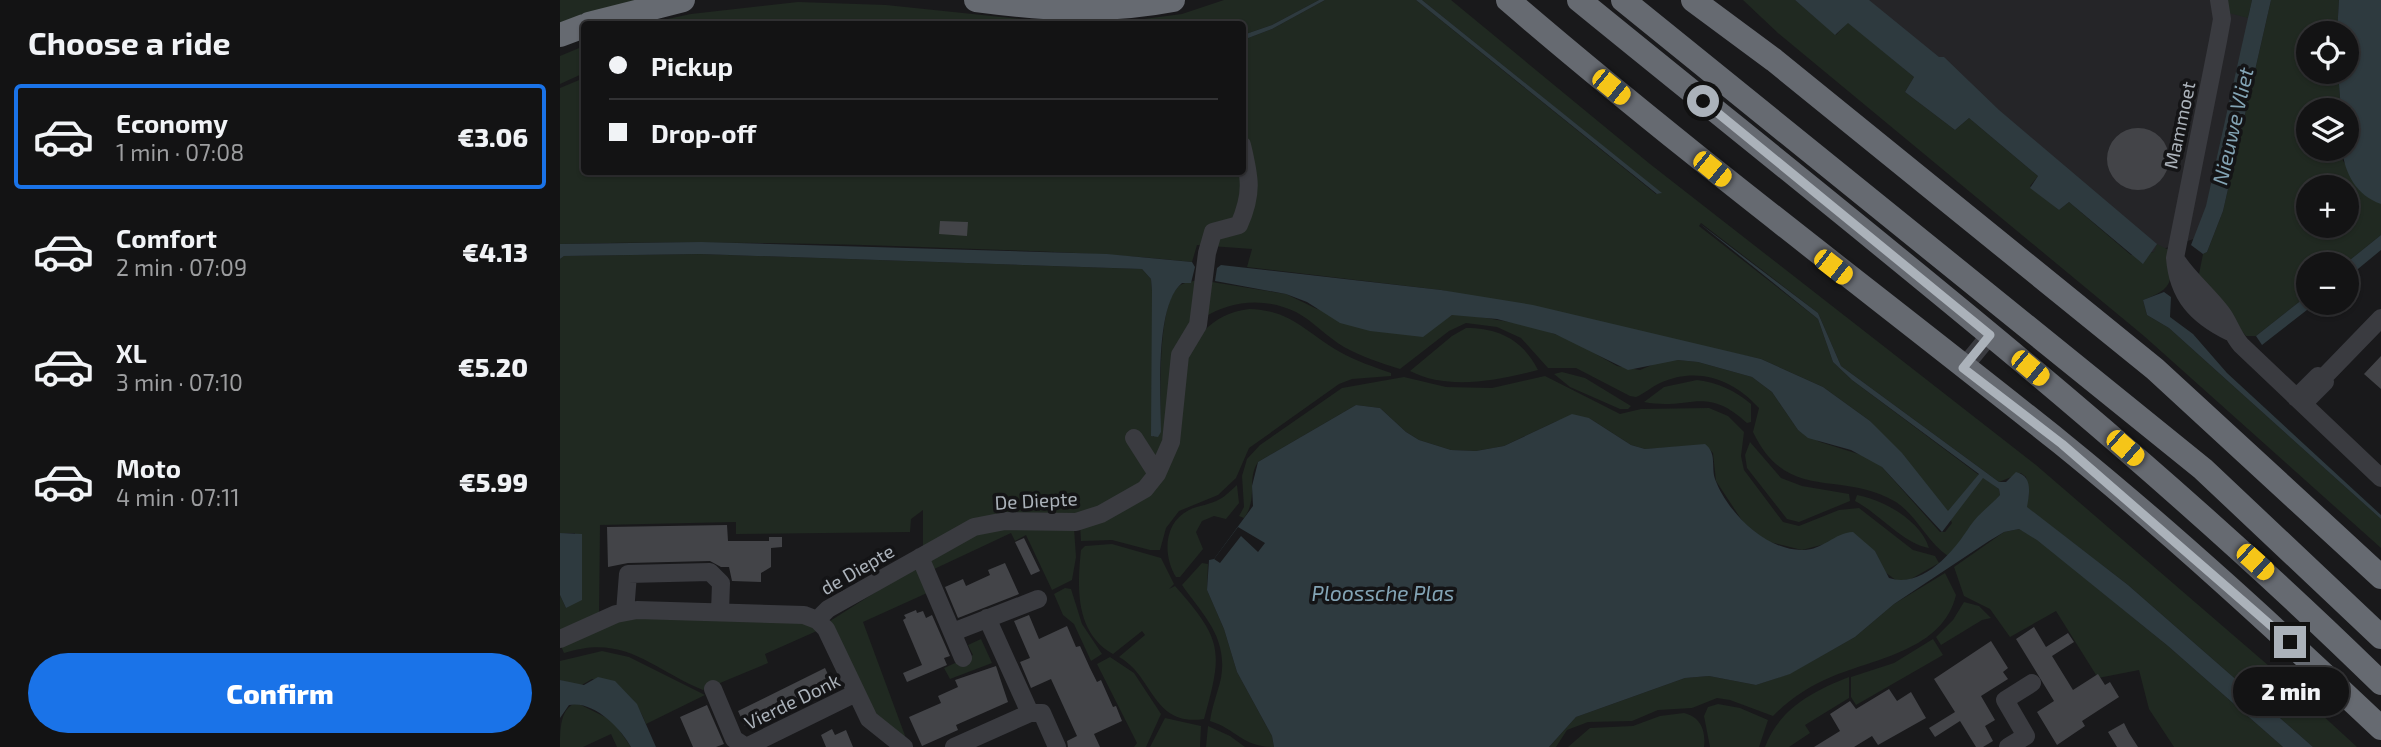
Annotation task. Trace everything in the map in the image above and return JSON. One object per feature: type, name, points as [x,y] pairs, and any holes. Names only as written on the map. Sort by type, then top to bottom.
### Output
[{"type":"highway","points":[[602,21],[683,0]]},
{"type":"highway","points":[[976,0],[1027,7],[1102,10],[1173,0]]},
{"type":"highway","points":[[1489,0],[1590,71]]},
{"type":"highway","points":[[1508,0],[1590,71],[2062,444],[2185,549],[2381,728]]},
{"type":"highway","points":[[1579,0],[1990,335],[2178,494],[2293,597],[2381,683]]},
{"type":"highway","points":[[1623,0],[2203,469],[2381,637]]},
{"type":"highway","points":[[1693,0],[1727,28],[1774,60],[2155,369],[2381,576]]},
{"type":"highway","points":[[1717,0],[1774,60]]},
{"type":"highway","points":[[560,35],[581,27]]},
{"type":"street","name":"Mammoet","points":[[2219,0],[2222,19],[2175,258],[2176,277],[2186,297],[2213,324],[2230,332],[2299,401]]},
{"type":"street","name":"De Diepte","points":[[920,557],[960,534],[989,523],[1076,522],[1101,514],[1129,500],[1157,474],[1166,457],[1175,423],[1180,355],[1198,325],[1207,253],[1213,232],[1239,225],[1248,203],[1250,178],[1246,162]]},
{"type":"street","points":[[2381,318],[2299,401],[2381,478]]},
{"type":"street","points":[[1963,368],[1990,335]]},
{"type":"street","points":[[1135,438],[1147,453],[1157,474]]},
{"type":"street","points":[[920,557],[963,658]]},
{"type":"street","name":"de Diepte","points":[[817,620],[828,609],[920,557]]},
{"type":"street","points":[[625,612],[628,574],[710,572],[721,583],[720,612]]},
{"type":"street","points":[[953,632],[1038,599]]},
{"type":"street","points":[[560,639],[625,612],[796,614],[817,620],[826,629],[856,693],[861,722],[893,745]]},
{"type":"street","points":[[987,618],[1030,713]]},
{"type":"street","points":[[2008,747],[2026,736],[2005,700],[2032,684]]},
{"type":"street","name":"Vierde Donk","points":[[713,689],[734,739],[746,747],[856,693]]},
{"type":"street","points":[[954,747],[1030,713],[1042,713],[1057,747]]},
{"type":"shaded area","points":[[560,0],[646,0],[560,27]]},
{"type":"shaded area","points":[[1224,0],[1319,0],[1272,25],[1246,34],[1246,21],[1129,21],[1182,14]]},
{"type":"shaded area","points":[[1325,0],[1416,0],[1656,194],[1661,193],[1422,0],[1451,0],[1650,164],[2036,465],[2269,666],[2357,747],[2313,747],[2128,585],[2026,507],[2029,494],[2026,477],[2021,473],[1999,482],[1841,366],[1818,313],[1701,223],[1699,226],[1818,319],[1833,362],[1852,380],[1979,475],[1948,512],[1870,421],[1823,387],[1761,359],[1441,290],[1247,267],[1252,249],[1197,245],[1192,262],[1131,256],[851,245],[560,244],[560,88],[581,79],[581,175],[1246,175],[1246,39],[1272,29]]},
{"type":"shaded area","points":[[1743,0],[1795,0],[1836,35],[1848,22],[1914,77],[1905,92],[1955,130],[1969,118],[2038,176],[2030,186],[2059,210],[2069,202],[2131,255],[2154,252],[2157,244],[2169,250],[2169,282],[2161,291],[2143,300],[2147,315],[2169,328],[2381,519],[2381,548],[2144,336],[1778,33]]},
{"type":"shaded area","points":[[1848,0],[2243,0],[2255,34],[2206,235],[2141,256]]},
{"type":"shaded area","points":[[2226,0],[2252,0],[2248,18],[2229,13]]},
{"type":"shaded area","points":[[2271,0],[2339,0],[2338,21],[2296,21],[2296,84],[2339,84],[2340,98],[2296,98],[2296,161],[2343,161],[2355,175],[2296,175],[2296,238],[2359,238],[2359,179],[2381,204],[2381,235],[2359,253],[2296,252],[2296,304],[2256,336],[2246,336],[2198,279],[2203,254],[2207,252],[2223,211]]},
{"type":"shaded area","points":[[798,2],[886,5],[1039,21],[658,21],[691,14]]},
{"type":"shaded area","points":[[581,47],[581,74],[560,84],[560,56]]},
{"type":"shaded area","points":[[700,254],[1142,269],[1151,279],[1152,291],[1153,437],[1161,432],[1161,355],[1166,313],[1179,286],[1200,279],[1171,423],[1152,475],[1143,486],[1074,519],[1005,518],[923,551],[923,510],[911,519],[910,532],[736,534],[736,522],[600,525],[599,614],[560,631],[560,595],[566,608],[575,533],[560,533],[560,259],[564,256]]},
{"type":"shaded area","points":[[1206,281],[1286,294],[1317,309],[1438,324],[1452,315],[1462,314],[1533,326],[1573,341],[1617,366],[1640,370],[1659,362],[1678,360],[1698,362],[1752,377],[1772,392],[1798,430],[1820,442],[1868,457],[1882,467],[1940,532],[1945,532],[1952,523],[1950,518],[1983,477],[1999,489],[2000,495],[1948,556],[1896,502],[1876,492],[1817,482],[1782,469],[1767,454],[1753,432],[1759,408],[1738,389],[1714,378],[1674,378],[1636,397],[1630,396],[1576,368],[1548,368],[1521,338],[1497,327],[1466,323],[1449,331],[1400,369],[1351,351],[1296,312],[1284,307],[1260,303],[1237,304],[1203,318]]},
{"type":"shaded area","points":[[1249,309],[1277,313],[1288,318],[1340,352],[1391,373],[1391,376],[1352,379],[1339,384],[1249,448],[1236,478],[1218,495],[1179,511],[1166,528],[1160,550],[1112,540],[1081,541],[1080,525],[1161,476],[1174,399],[1180,373],[1190,350],[1204,331],[1223,317]]},
{"type":"shaded area","points":[[1466,328],[1489,330],[1509,338],[1525,351],[1538,370],[1474,382],[1441,381],[1410,371],[1452,336]]},
{"type":"shaded area","points":[[1562,372],[1585,378],[1631,406],[1628,409],[1620,409],[1570,387],[1554,374]]},
{"type":"shaded area","points":[[1545,376],[1620,414],[1641,409],[1709,408],[1728,416],[1744,432],[1741,456],[1744,470],[1783,522],[1799,526],[1839,510],[1859,508],[1913,550],[1935,556],[1939,563],[1911,579],[1897,581],[1885,572],[1875,551],[1825,544],[1802,550],[1766,541],[1743,522],[1716,481],[1713,453],[1705,445],[1645,449],[1631,445],[1589,418],[1557,421],[1504,446],[1476,451],[1451,450],[1419,440],[1380,408],[1356,405],[1258,462],[1253,475],[1251,503],[1244,518],[1239,516],[1244,507],[1242,476],[1247,459],[1260,445],[1342,388],[1404,377],[1446,387],[1492,388]]},
{"type":"shaded area","points":[[1697,380],[1719,385],[1745,399],[1751,404],[1751,422],[1747,423],[1732,411],[1708,402],[1644,402],[1664,387]]},
{"type":"shaded area","points":[[1750,442],[1781,478],[1802,486],[1849,494],[1850,501],[1799,522],[1787,519],[1747,468],[1745,455]]},
{"type":"shaded area","points":[[1237,485],[1239,503],[1226,519],[1214,516],[1202,521],[1196,532],[1203,549],[1180,577],[1176,577],[1168,550],[1170,531],[1174,523],[1189,510],[1216,501]]},
{"type":"shaded area","points":[[1857,495],[1900,513],[1918,529],[1929,548],[1900,534],[1855,501]]},
{"type":"shaded area","points":[[1074,528],[1076,557],[1072,580],[1052,590],[1026,535],[1015,541],[1011,533],[930,571],[930,554],[975,530]]},
{"type":"shaded area","points":[[2019,529],[2037,539],[2168,646],[2283,747],[2174,747],[2149,709],[2139,670],[2098,678],[2056,611],[2010,637],[1990,609],[1964,596],[1954,567],[2004,532]]},
{"type":"shaded area","points":[[1112,544],[1161,558],[1174,584],[1169,589],[1175,586],[1191,604],[1210,634],[1216,661],[1204,719],[1187,719],[1163,708],[1131,665],[1119,657],[1145,635],[1142,631],[1113,654],[1091,634],[1085,622],[1079,594],[1081,550],[1085,546]]},
{"type":"shaded area","points":[[1202,563],[1208,564],[1207,590],[1224,629],[1237,672],[1272,736],[1274,747],[1254,744],[1210,721],[1221,678],[1221,650],[1212,627],[1182,585]]},
{"type":"shaded area","points":[[920,564],[927,593],[863,622],[907,741],[873,711],[830,621]]},
{"type":"shaded area","points":[[1945,573],[1956,595],[1949,614],[1923,640],[1906,650],[1815,684],[1773,716],[1717,698],[1692,708],[1658,710],[1632,721],[1588,722],[1567,730],[1556,747],[1549,747],[1576,717],[1685,678],[1709,676],[1756,685],[1789,674],[1855,637],[1894,604]]},
{"type":"shaded area","points":[[1065,588],[1071,589],[1082,624],[1102,654],[1091,661],[1074,624],[1063,615],[1054,594]]},
{"type":"shaded area","points":[[1964,602],[1979,606],[1991,618],[1982,620],[1941,645],[1936,637],[1953,620]]},
{"type":"shaded area","points":[[626,618],[798,620],[819,630],[765,654],[768,663],[703,690],[621,650],[585,648],[564,653],[561,646]]},
{"type":"shaded area","points":[[981,639],[992,663],[950,679],[944,668],[973,655],[968,645]]},
{"type":"shaded area","points":[[1933,639],[1943,655],[1856,705],[1851,697],[1851,677],[1894,663]]},
{"type":"shaded area","points":[[602,651],[629,657],[705,695],[646,724],[632,699],[619,689],[592,679],[580,686],[560,680],[560,661]]},
{"type":"shaded area","points":[[1110,657],[1134,673],[1161,714],[1146,747],[1134,747],[1137,743],[1097,664]]},
{"type":"shaded area","points":[[1849,677],[1849,698],[1805,725],[1810,733],[1789,747],[1765,747],[1771,734],[1788,712],[1810,695]]},
{"type":"shaded area","points":[[577,703],[613,721],[631,747],[617,747],[611,734],[583,747],[560,747],[564,714],[571,705]]},
{"type":"shaded area","points":[[1718,704],[1740,708],[1768,720],[1759,747],[1710,747],[1704,716],[1708,707]]},
{"type":"shaded area","points":[[1684,713],[1695,718],[1701,725],[1704,747],[1568,747],[1590,728],[1633,726],[1660,716]]},
{"type":"shaded area","points":[[1165,718],[1201,726],[1200,747],[1150,747]]},
{"type":"shaded area","points":[[1208,726],[1230,736],[1245,747],[1206,747]]},
{"type":"water","points":[[1319,0],[1325,0],[1272,29],[1246,39],[1246,34],[1272,25]]},
{"type":"water","points":[[1416,0],[1422,0],[1662,193],[1657,194]]},
{"type":"water","points":[[1795,0],[1869,0],[1939,57],[1944,57],[1999,110],[2157,244],[2143,264],[2069,202],[2059,210],[2030,188],[2038,176],[1969,118],[1955,130],[1905,92],[1914,77],[1848,23],[1835,35]]},
{"type":"water","name":"Nieuwe Vliet","points":[[2252,0],[2271,0],[2223,211],[2207,252],[2203,254],[2191,245],[2206,206]]},
{"type":"water","points":[[2339,0],[2381,0],[2381,204],[2359,190],[2359,175],[2349,175],[2345,161],[2359,161],[2359,98],[2340,98],[2339,84],[2359,84],[2359,21],[2338,21]]},
{"type":"water","name":"Ploossche Plas","points":[[1699,223],[1818,313],[1841,366],[1999,482],[2006,482],[2016,472],[2025,477],[2029,490],[2027,507],[2128,585],[2313,747],[2283,747],[2168,646],[2037,540],[2019,529],[2004,532],[1989,541],[1894,604],[1855,637],[1790,674],[1756,685],[1709,676],[1685,678],[1576,717],[1549,747],[1274,747],[1272,736],[1237,672],[1224,629],[1207,590],[1209,560],[1214,559],[1253,506],[1252,486],[1258,462],[1356,405],[1380,408],[1419,440],[1451,450],[1476,451],[1504,446],[1572,414],[1589,418],[1631,445],[1645,449],[1705,444],[1711,451],[1715,479],[1721,492],[1738,516],[1762,537],[1789,549],[1803,550],[1853,532],[1875,551],[1889,578],[1902,580],[1914,578],[1936,566],[2000,495],[1999,489],[1983,478],[1942,532],[1882,467],[1851,450],[1808,438],[1798,430],[1772,392],[1752,377],[1698,362],[1678,360],[1628,370],[1555,334],[1497,319],[1452,315],[1423,337],[1370,331],[1340,323],[1307,302],[1286,294],[1215,281],[1217,268],[1221,265],[1441,290],[1533,305],[1761,359],[1823,387],[1870,421],[1902,453],[1948,511],[1979,474],[1852,380],[1833,362],[1818,319]]},
{"type":"water","points":[[2381,235],[2381,250],[2359,268],[2359,253]]},
{"type":"water","points":[[701,242],[1107,254],[1192,262],[1195,267],[1191,283],[1182,283],[1173,295],[1163,331],[1160,376],[1161,432],[1158,437],[1151,436],[1152,291],[1151,279],[1142,269],[700,254],[564,256],[560,259],[560,244]]},
{"type":"water","points":[[2164,292],[2171,297],[2170,317],[2193,334],[2227,373],[2381,515],[2381,519],[2169,328],[2147,315],[2143,300]]},
{"type":"water","points":[[2296,304],[2296,315],[2301,315],[2262,345],[2256,336]]},
{"type":"water","points":[[560,533],[582,534],[582,600],[566,608],[560,595]]},
{"type":"water","points":[[598,677],[615,681],[637,704],[656,747],[631,747],[613,724],[597,711],[587,707],[569,705],[560,718],[560,680],[584,685]]},
{"type":"pier","points":[[1238,527],[1265,543],[1258,552],[1241,536],[1220,563],[1214,559]]},
{"type":"building","points":[[2138,128],[2150,130],[2160,137],[2167,147],[2167,171],[2160,181],[2150,188],[2138,190],[2126,188],[2116,181],[2109,171],[2107,159],[2109,147],[2116,137],[2126,130]]},
{"type":"building","points":[[940,221],[968,222],[967,236],[939,234]]},
{"type":"building","points":[[2381,356],[2381,389],[2364,374]]},
{"type":"building","points":[[727,525],[728,541],[769,541],[769,537],[782,537],[782,547],[771,548],[771,567],[761,573],[761,582],[732,581],[729,567],[721,567],[710,561],[628,563],[608,567],[607,527]]},
{"type":"building","points":[[1024,538],[1040,571],[1031,575],[1015,542]]},
{"type":"building","points":[[1005,563],[1019,594],[958,618],[945,587],[963,579],[966,586],[990,575],[988,570]]},
{"type":"building","points":[[916,610],[917,613],[923,611],[926,618],[932,615],[950,656],[944,658],[947,665],[907,682],[903,673],[922,665],[903,620],[906,618],[904,615]]},
{"type":"building","points":[[1029,615],[1039,639],[1067,626],[1097,682],[1101,680],[1113,707],[1116,706],[1122,721],[1094,734],[1100,747],[1068,747],[1067,741],[1077,736],[1051,679],[1031,688],[1020,662],[1030,658],[1014,621]]},
{"type":"building","points":[[2034,627],[2046,647],[2068,633],[2074,642],[2052,656],[2073,690],[2098,674],[2105,685],[2110,682],[2119,697],[2082,721],[2085,726],[2057,745],[2037,712],[2054,701],[2016,639]]},
{"type":"building","points":[[1991,641],[2008,668],[2003,672],[2008,679],[1981,696],[1995,720],[1985,726],[1993,741],[1983,747],[1976,747],[1960,721],[1935,737],[1929,728],[1955,712],[1934,679]]},
{"type":"building","points":[[996,666],[1008,702],[956,725],[958,730],[922,746],[909,717],[941,703],[938,696],[958,687],[955,680]]},
{"type":"building","points":[[825,668],[832,683],[745,726],[738,711]]},
{"type":"building","points":[[1889,689],[1897,701],[1911,692],[1926,718],[1878,745],[1872,736],[1854,747],[1814,747],[1840,731],[1830,714],[1850,701],[1856,709]]},
{"type":"building","points":[[707,705],[724,744],[716,747],[693,747],[680,717]]},
{"type":"building","points":[[2124,723],[2138,747],[2117,747],[2108,732]]},
{"type":"building","points":[[832,729],[835,735],[846,730],[853,747],[826,747],[821,735]]},
{"type":"route","points":[[1703,101],[1990,335],[1963,368],[2062,444],[2290,642]]}]
